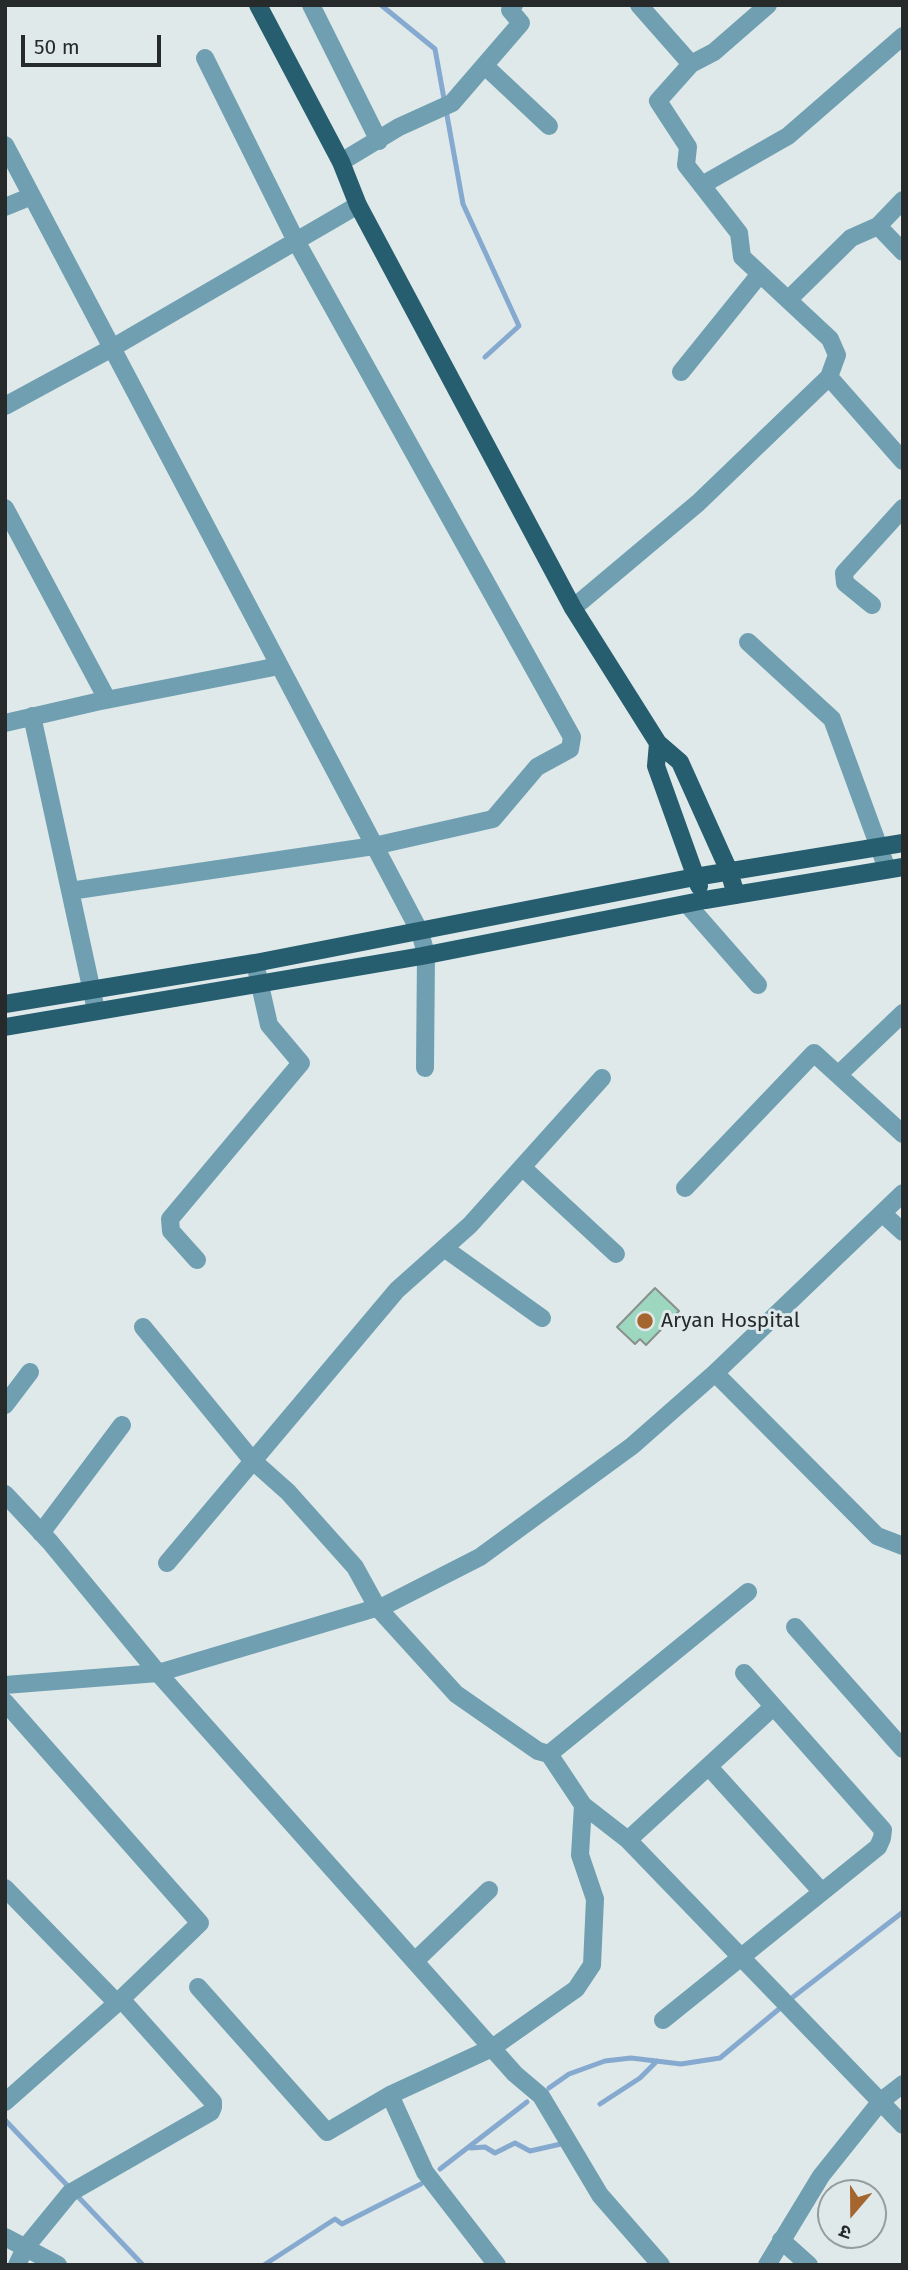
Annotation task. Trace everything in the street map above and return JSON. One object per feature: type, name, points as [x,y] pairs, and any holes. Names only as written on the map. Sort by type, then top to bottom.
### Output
[{"type":"main road","points":[[258,5],[341,162],[358,205],[573,608],[658,743],[680,762],[729,871],[736,895]]},
{"type":"main road","points":[[658,743],[656,765],[695,877],[696,902]]},
{"type":"main road","points":[[5,1004],[419,932],[695,877],[903,843]]},
{"type":"main road","points":[[5,1027],[426,954],[696,902],[895,868]]},
{"type":"street","points":[[311,5],[379,141]]},
{"type":"street","points":[[639,5],[691,64]]},
{"type":"street","points":[[573,608],[698,503],[829,377],[837,355],[830,339],[742,257],[739,233],[686,165],[688,147],[658,101],[691,64],[714,52],[768,5]]},
{"type":"street","points":[[341,162],[399,127],[445,107],[485,66],[521,23],[509,7]]},
{"type":"street","points":[[702,185],[788,136],[903,36]]},
{"type":"street","points":[[70,891],[374,846],[493,819],[537,766],[570,749],[572,737],[296,241],[205,58]]},
{"type":"street","points":[[485,66],[549,126]]},
{"type":"street","points":[[5,145],[419,932],[426,954],[425,1068]]},
{"type":"street","points":[[5,206],[32,195]]},
{"type":"street","points":[[788,300],[851,237],[878,226],[903,201]]},
{"type":"street","points":[[5,406],[112,348],[358,205]]},
{"type":"street","points":[[878,226],[903,252]]},
{"type":"street","points":[[681,372],[760,274]]},
{"type":"street","points":[[829,377],[903,461]]},
{"type":"street","points":[[5,508],[107,699]]},
{"type":"street","points":[[872,605],[845,583],[844,573],[903,508]]},
{"type":"street","points":[[748,642],[832,719],[881,846],[895,868]]},
{"type":"street","points":[[5,723],[107,699],[279,666]]},
{"type":"street","points":[[32,716],[96,1010]]},
{"type":"street","points":[[696,902],[758,985]]},
{"type":"street","points":[[197,1260],[170,1231],[170,1219],[302,1063],[269,1024],[255,962]]},
{"type":"street","points":[[838,1075],[903,1013]]},
{"type":"street","points":[[685,1188],[814,1053],[903,1134]]},
{"type":"street","points":[[167,1563],[397,1290],[470,1224],[602,1078]]},
{"type":"street","points":[[522,1167],[616,1254]]},
{"type":"street","points":[[5,1685],[158,1673],[377,1607],[480,1557],[632,1446],[715,1373],[903,1193]]},
{"type":"street","points":[[882,1213],[903,1232]]},
{"type":"street","points":[[444,1248],[542,1318]]},
{"type":"street","points":[[143,1327],[252,1460],[288,1492],[355,1567],[377,1607],[456,1694],[538,1751],[549,1754],[583,1805],[628,1840],[903,2125]]},
{"type":"street","points":[[5,1405],[30,1372]]},
{"type":"street","points":[[715,1373],[877,1536],[903,1546]]},
{"type":"street","points":[[41,1533],[122,1425]]},
{"type":"street","points":[[5,1494],[158,1673],[492,2048],[541,2096],[600,2195],[661,2265]]},
{"type":"street","points":[[549,1754],[748,1592]]},
{"type":"street","points":[[795,1627],[903,1749]]},
{"type":"street","points":[[663,2020],[878,1847],[883,1830],[744,1673]]},
{"type":"street","points":[[5,2102],[119,2001],[200,1923],[7,1707]]},
{"type":"street","points":[[628,1840],[773,1707]]},
{"type":"street","points":[[709,1767],[821,1891]]},
{"type":"street","points":[[198,1987],[327,2132],[390,2095],[492,2048],[576,1989],[592,1965],[595,1899],[580,1855],[583,1805]]},
{"type":"street","points":[[5,1888],[119,2001],[213,2102],[211,2112],[70,2193],[25,2248],[17,2265]]},
{"type":"street","points":[[415,1961],[489,1890]]},
{"type":"street","points":[[767,2265],[821,2176],[881,2101],[903,2084]]},
{"type":"street","points":[[390,2095],[425,2172],[497,2265]]},
{"type":"street","points":[[5,2237],[58,2265]]},
{"type":"street","points":[[781,2240],[809,2265]]},
{"type":"building","points":[[655,1288],[679,1311],[646,1345],[640,1339],[635,1344],[617,1327]]},
{"type":"waterway","points":[[381,5],[435,49],[463,204],[519,326],[485,357]]},
{"type":"waterway","points":[[793,1997],[903,1912]]},
{"type":"waterway","points":[[549,2088],[569,2074],[605,2061],[631,2058],[681,2064],[720,2058],[779,2009]]},
{"type":"waterway","points":[[600,2104],[640,2078],[657,2061]]},
{"type":"waterway","points":[[440,2169],[527,2102]]},
{"type":"waterway","points":[[5,2120],[143,2265]]},
{"type":"waterway","points":[[471,2148],[485,2147],[495,2153],[515,2143],[530,2151],[561,2144]]},
{"type":"waterway","points":[[264,2265],[335,2219],[342,2224],[421,2184]]},
{"type":"place","name":"Aryan Hospital","points":[[645,1321]]}]
